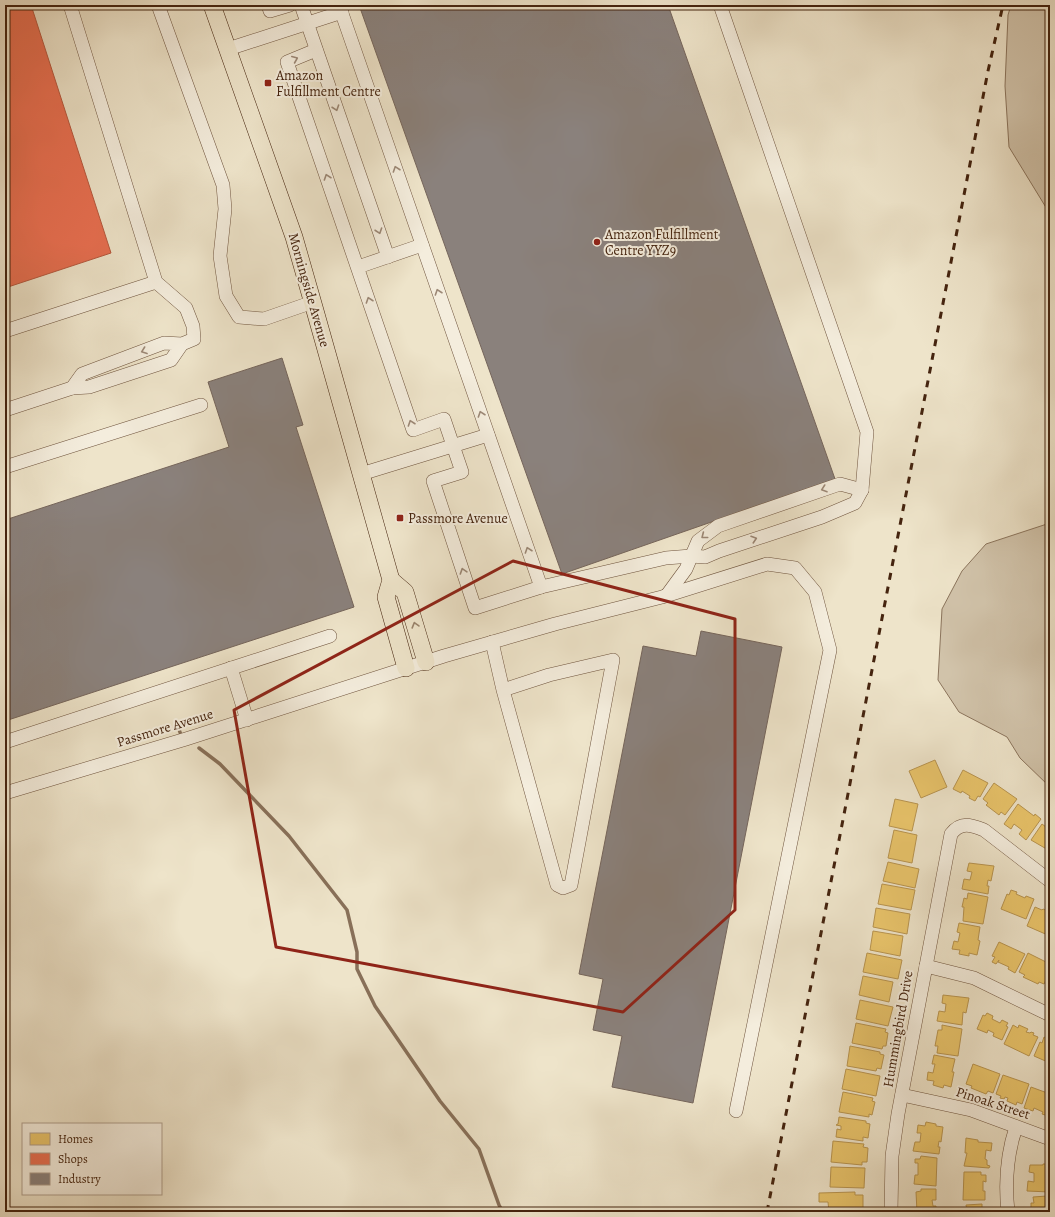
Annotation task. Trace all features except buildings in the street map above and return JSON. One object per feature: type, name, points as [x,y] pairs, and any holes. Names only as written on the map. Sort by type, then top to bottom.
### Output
[{"type":"main road","name":"Morningside Avenue","points":[[212,5],[292,232],[313,302],[391,580],[386,597],[406,668]]},
{"type":"main road","points":[[391,580],[405,592],[426,662]]},
{"type":"street","points":[[5,410],[72,388],[82,374],[164,343],[182,344],[194,339],[193,326],[186,308],[156,282],[70,5]]},
{"type":"street","points":[[268,5],[270,11],[290,5]]},
{"type":"street","points":[[301,5],[388,257]]},
{"type":"street","points":[[316,50],[288,62],[413,430],[444,420],[462,472],[433,481],[476,608],[541,587],[666,558],[691,556],[704,557],[822,518],[855,503],[862,490],[867,432],[720,5]]},
{"type":"street","points":[[157,7],[223,185],[225,209],[220,256],[226,296],[239,317],[264,319],[313,302]]},
{"type":"street","points":[[228,49],[307,23],[340,9],[541,587]]},
{"type":"street","points":[[358,267],[422,245]]},
{"type":"street","points":[[5,331],[156,282]]},
{"type":"street","points":[[5,467],[201,405]]},
{"type":"street","points":[[361,474],[488,435]]},
{"type":"street","points":[[667,595],[686,569],[698,542],[718,526],[840,484],[862,490]]},
{"type":"street","name":"Passmore Avenue","points":[[5,793],[247,720],[406,668],[555,624],[667,595],[767,564],[795,568],[815,592],[830,650],[736,1111]]},
{"type":"street","points":[[5,742],[330,636]]},
{"type":"street","points":[[492,642],[503,690],[557,885],[563,888],[571,885],[613,660],[549,675],[503,690]]},
{"type":"street","points":[[231,668],[247,720]]},
{"type":"street","name":"Hummingbird Drive","points":[[891,1212],[892,1156],[951,834],[956,828],[962,826],[972,826],[984,830],[1050,881]]},
{"type":"street","points":[[926,966],[974,978],[1050,1015]]},
{"type":"street","name":"Pinoak Street","points":[[902,1096],[971,1110],[1050,1139]]},
{"type":"street","points":[[1008,1212],[1008,1171],[1011,1142],[1016,1127]]},
{"type":"highlighted area","points":[[513,561],[735,619],[735,910],[623,1012],[276,947],[234,710]]},
{"type":"shaded area","points":[[1011,5],[1050,5],[1050,214],[1009,147],[1005,86],[1008,15]]},
{"type":"shaded area","points":[[1050,523],[1050,787],[1020,758],[1007,737],[959,712],[938,680],[942,609],[962,571],[986,544]]},
{"type":"waterway","points":[[177,724],[181,735]]},
{"type":"waterway","points":[[199,748],[220,764],[289,836],[347,910],[357,952],[357,969],[375,1006],[440,1101],[479,1149],[499,1205],[503,1212]]},
{"type":"railway","points":[[767,1212],[988,71],[1003,5]]},
{"type":"place","name":"Amazon Fulfillment Centre","points":[[268,83]]},
{"type":"place","name":"Amazon Fulfillment Centre YYZ9","points":[[597,242]]},
{"type":"place","name":"Passmore Avenue","points":[[400,518]]}]
